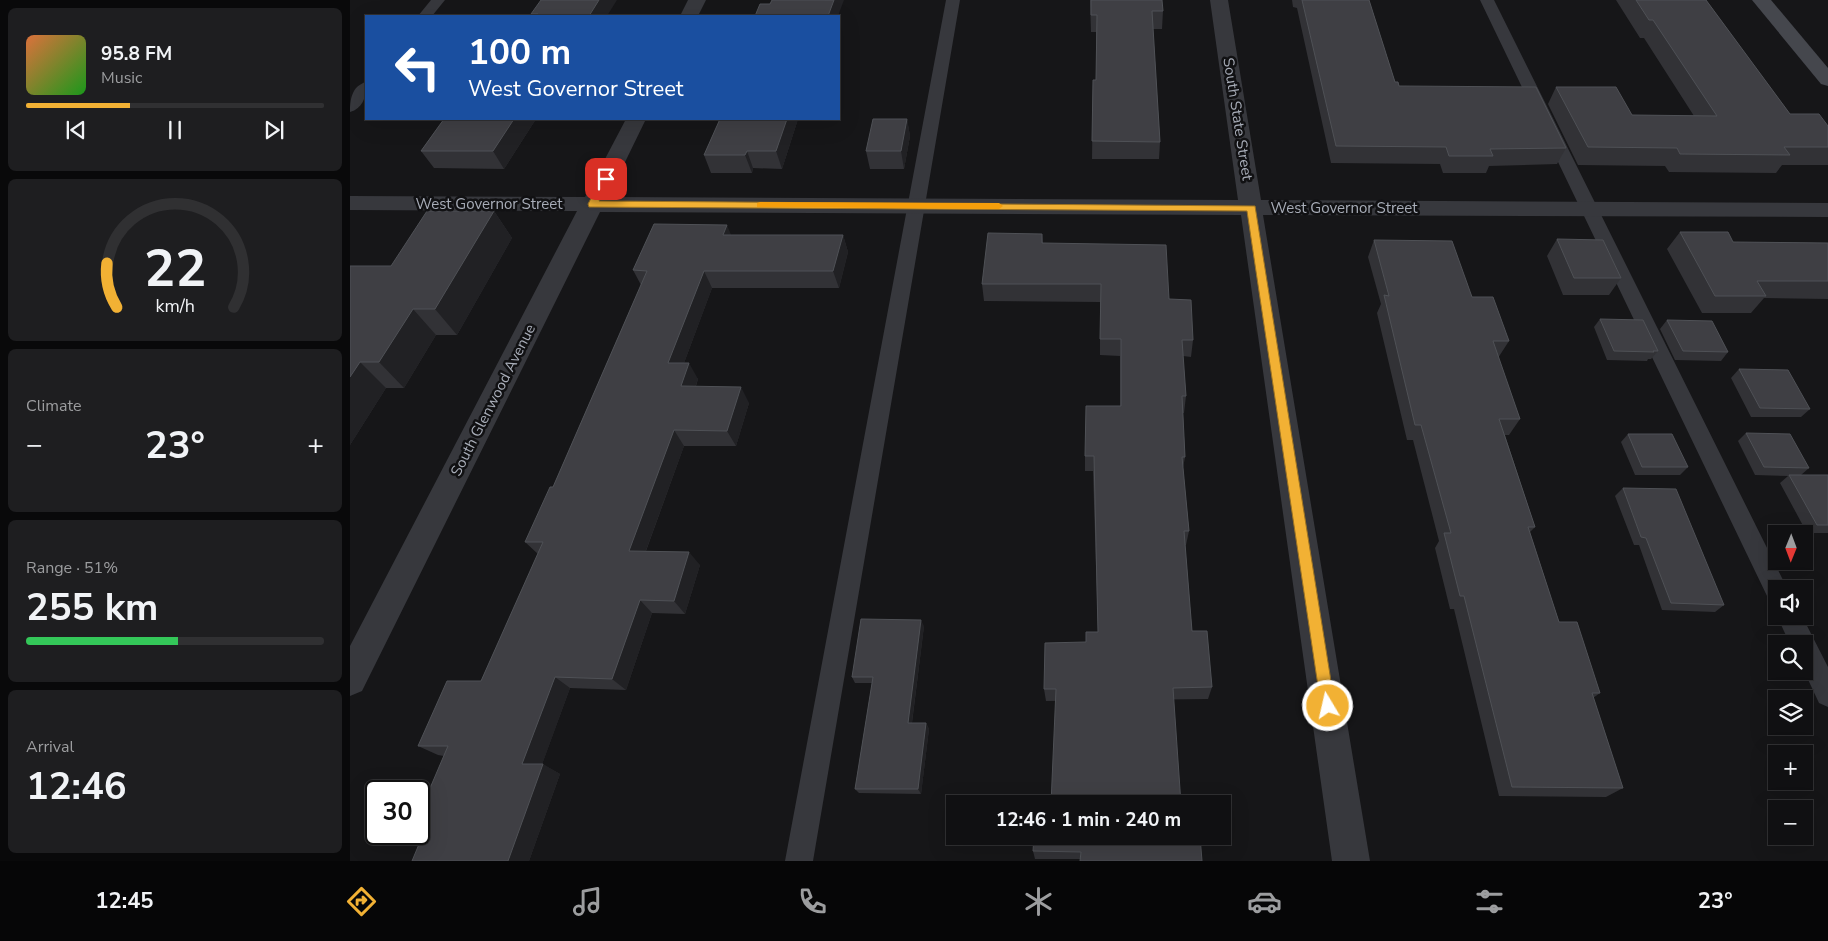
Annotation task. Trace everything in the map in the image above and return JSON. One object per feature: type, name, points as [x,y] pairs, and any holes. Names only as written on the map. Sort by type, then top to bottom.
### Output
[{"type":"main road","points":[[1761,0],[1828,80]]},
{"type":"street","points":[[689,15],[697,0]]},
{"type":"street","name":"South State Street","points":[[1219,0],[1352,861]]},
{"type":"street","name":"South Glenwood Avenue","points":[[350,680],[635,120]]},
{"type":"street","name":"West Governor Street","points":[[350,203],[1828,210]]},
{"type":"lane","points":[[426,15],[438,0]]},
{"type":"lane","points":[[798,861],[953,0]]},
{"type":"lane","points":[[1487,0],[1588,210],[1771,580]]},
{"type":"lane","points":[[350,107],[365,88]]},
{"type":"lane","points":[[1813,664],[1828,694]]},
{"type":"building","points":[[541,0],[599,0],[590,15],[531,14]]},
{"type":"building","points":[[772,0],[834,0],[828,15],[755,15],[760,4],[770,4]]},
{"type":"building","points":[[1091,0],[1162,0],[1163,11],[1152,11],[1160,142],[1092,141],[1093,80],[1096,80],[1097,15],[1091,15]]},
{"type":"building","points":[[1302,0],[1369,0],[1395,82],[1398,82],[1399,86],[1536,87],[1566,148],[1490,149],[1493,156],[1449,156],[1446,147],[1336,146]]},
{"type":"building","points":[[1636,0],[1706,0],[1790,114],[1819,114],[1828,126],[1828,147],[1784,147],[1790,155],[1680,154],[1677,148],[1588,147],[1556,87],[1616,87],[1632,115],[1717,116],[1653,20],[1649,20]]},
{"type":"building","points":[[873,119],[907,119],[901,151],[866,151]]},
{"type":"building","points":[[443,120],[513,120],[493,151],[421,151]]},
{"type":"building","points":[[720,120],[787,120],[776,151],[747,151],[745,155],[704,155]]},
{"type":"building","points":[[427,211],[494,211],[435,309],[413,309],[379,362],[360,362],[350,377],[350,266],[391,266]]},
{"type":"building","points":[[654,224],[727,225],[723,235],[843,235],[833,271],[704,271],[668,363],[689,363],[681,386],[741,387],[727,431],[674,430],[629,551],[689,552],[674,601],[640,600],[612,679],[555,677],[522,764],[543,764],[508,861],[412,861],[419,845],[430,845],[430,788],[448,746],[418,746],[447,681],[481,681],[543,542],[525,542],[550,487],[553,487],[647,271],[633,270]]},
{"type":"building","points":[[1680,232],[1728,232],[1733,242],[1828,243],[1828,281],[1757,281],[1766,296],[1715,296]]},
{"type":"building","points":[[988,233],[1042,234],[1042,243],[1166,245],[1169,299],[1191,300],[1193,340],[1182,340],[1186,396],[1182,396],[1185,457],[1182,457],[1189,531],[1184,531],[1192,631],[1207,631],[1212,687],[1173,688],[1180,795],[1051,795],[1056,689],[1044,689],[1045,643],[1086,642],[1086,632],[1098,632],[1094,456],[1085,456],[1086,406],[1121,406],[1121,339],[1100,339],[1101,284],[982,284]]},
{"type":"building","points":[[1557,239],[1603,240],[1621,278],[1574,278]]},
{"type":"building","points":[[1374,240],[1452,241],[1472,297],[1493,297],[1509,341],[1493,341],[1520,419],[1499,419],[1535,527],[1528,527],[1559,622],[1577,622],[1600,693],[1592,693],[1623,788],[1512,787],[1464,596],[1460,596],[1444,533],[1451,533],[1421,425],[1415,425],[1384,295],[1389,296]]},
{"type":"building","points":[[1600,319],[1643,320],[1658,351],[1614,351]]},
{"type":"building","points":[[1667,320],[1712,321],[1728,352],[1683,351]]},
{"type":"building","points":[[1739,369],[1788,370],[1810,409],[1760,408]]},
{"type":"building","points":[[1746,433],[1790,434],[1809,468],[1764,467]]},
{"type":"building","points":[[1628,434],[1672,434],[1688,467],[1642,467]]},
{"type":"building","points":[[1789,475],[1828,475],[1828,525],[1817,525]]},
{"type":"building","points":[[1623,488],[1676,489],[1724,605],[1671,603],[1646,538],[1641,537]]},
{"type":"building","points":[[861,619],[921,620],[908,723],[926,723],[918,789],[855,789],[873,677],[852,677]]},
{"type":"building","points":[[1033,845],[1201,845],[1202,861],[1080,861],[1081,852],[1033,851]]},
{"type":"slow traffic","points":[[760,205],[999,206]]},
{"type":"route","points":[[606,179],[593,204],[1252,208],[1328,706]]}]
